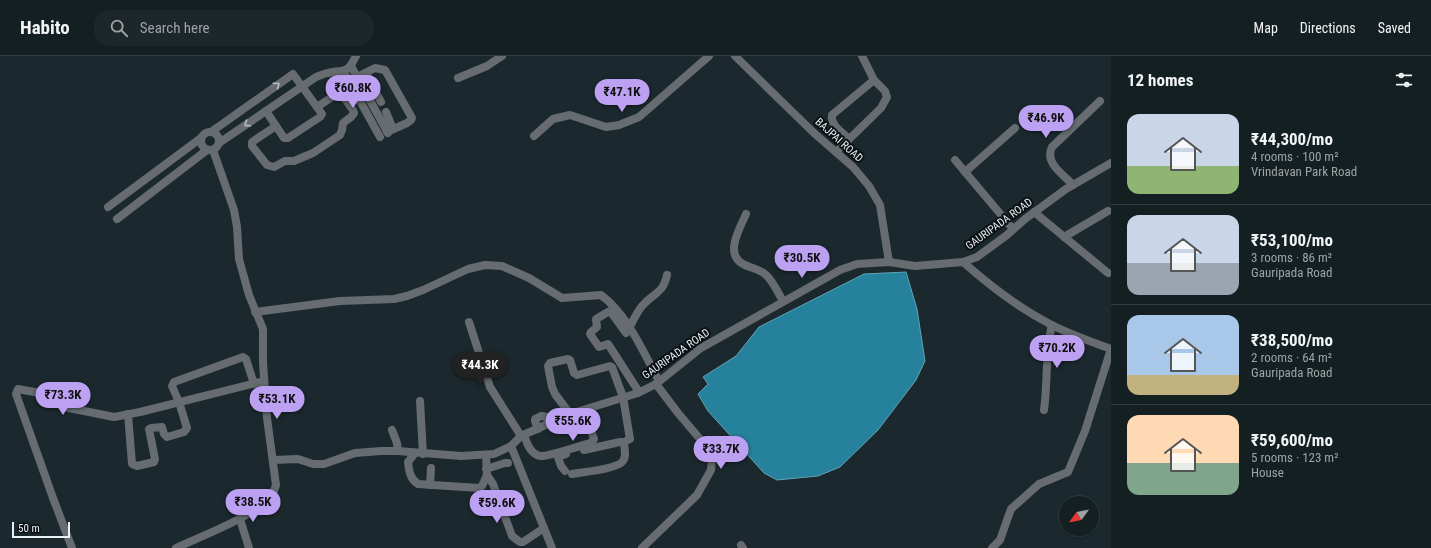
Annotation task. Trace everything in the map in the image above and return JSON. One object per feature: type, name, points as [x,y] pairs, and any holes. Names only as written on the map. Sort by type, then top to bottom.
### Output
[{"type":"street","points":[[117,219],[213,148],[316,77],[328,73],[344,72],[351,66],[356,56]]},
{"type":"street","points":[[458,78],[487,66],[502,56]]},
{"type":"street","points":[[534,136],[553,119],[570,115],[606,127],[620,125],[638,117],[709,56]]},
{"type":"street","name":"BAJPAI ROAD","points":[[735,56],[814,133],[853,167],[869,186],[880,205],[889,262]]},
{"type":"street","points":[[836,152],[882,108],[887,97],[885,91],[874,80],[862,56]]},
{"type":"street","points":[[351,66],[390,131]]},
{"type":"street","points":[[357,77],[375,68],[385,70],[412,118],[407,123],[390,131]]},
{"type":"street","points":[[344,72],[380,137]]},
{"type":"street","points":[[366,73],[381,102]]},
{"type":"street","points":[[108,207],[201,138],[205,133],[211,132],[293,74],[322,114],[320,117],[288,138],[284,138],[266,111]]},
{"type":"street","points":[[849,139],[833,123],[831,119],[832,115],[874,80]]},
{"type":"street","points":[[276,126],[252,142],[252,146],[267,165],[274,167],[285,161],[294,161],[313,153],[340,135],[343,122],[354,113],[341,93],[338,92],[317,107]]},
{"type":"street","points":[[361,102],[369,98]]},
{"type":"street","points":[[1073,185],[1052,162],[1049,152],[1052,147],[1100,101]]},
{"type":"street","points":[[386,112],[390,131]]},
{"type":"street","points":[[965,172],[1015,128]]},
{"type":"street","points":[[181,547],[240,519],[266,501],[276,489],[267,418],[264,381],[263,330],[248,295],[239,259],[237,227],[234,210],[213,148],[217,135],[211,132]]},
{"type":"street","points":[[201,138],[200,141],[203,147],[213,148]]},
{"type":"street","points":[[955,160],[1013,229]]},
{"type":"street","name":"GAURIPADA ROAD","points":[[273,460],[298,458],[313,464],[324,464],[355,453],[400,448],[419,453],[460,456],[494,454],[511,446],[522,436],[570,414],[639,392],[657,382],[701,348],[840,270],[857,264],[889,262],[915,266],[963,262],[976,257],[1034,212],[1073,185],[1111,163]]},
{"type":"street","points":[[1064,237],[1108,211]]},
{"type":"street","points":[[1034,212],[1108,273]]},
{"type":"street","points":[[746,214],[736,236],[733,249],[736,258],[742,264],[765,274],[783,301]]},
{"type":"street","points":[[963,262],[982,278],[1030,312],[1052,325],[1079,338],[1111,349],[1085,431],[1068,472],[1039,484],[1011,509],[1000,540],[992,548]]},
{"type":"street","points":[[255,312],[340,301],[394,299],[423,290],[468,269],[485,265],[502,266],[529,278],[562,298],[602,295],[611,302],[625,319],[628,331]]},
{"type":"street","points":[[628,331],[641,307],[653,295],[661,290],[667,275]]},
{"type":"street","points":[[639,392],[608,344],[599,347],[590,334],[590,332],[597,327],[596,319],[610,311],[628,331],[657,382],[678,413],[705,445],[712,460],[711,470],[697,495],[642,548]]},
{"type":"street","points":[[469,322],[490,387],[533,452],[542,456],[591,443],[594,439],[584,410]]},
{"type":"street","points":[[1044,410],[1047,380],[1048,342],[1052,325]]},
{"type":"street","points":[[128,414],[132,464],[137,466],[154,462],[155,459],[149,429],[162,427],[164,434],[167,437],[184,432],[187,428],[179,402],[172,386],[174,382],[242,357],[246,359],[254,384]]},
{"type":"street","points":[[570,414],[555,394],[548,366],[550,363],[568,359],[570,360],[574,373],[577,375],[610,366],[612,367],[623,398],[630,439],[624,442],[560,455],[558,457],[561,466],[568,472],[616,466],[623,461],[625,456],[624,442]]},
{"type":"street","points":[[72,548],[16,394],[18,389],[40,393],[69,408],[114,417],[264,381]]},
{"type":"street","points":[[420,401],[419,453],[408,462],[411,477],[418,484],[479,488],[482,486],[487,472],[486,455]]},
{"type":"street","points":[[392,430],[400,448]]},
{"type":"street","points":[[511,446],[552,548]]},
{"type":"street","points":[[487,472],[508,463]]},
{"type":"street","points":[[430,484],[431,468]]},
{"type":"street","points":[[487,472],[514,539],[523,542],[544,528]]},
{"type":"street","points":[[240,519],[249,548]]},
{"type":"water","points":[[906,272],[917,309],[925,361],[916,380],[878,430],[840,467],[818,476],[777,480],[764,473],[708,411],[698,394],[708,384],[703,377],[736,356],[759,327],[864,274]]}]
